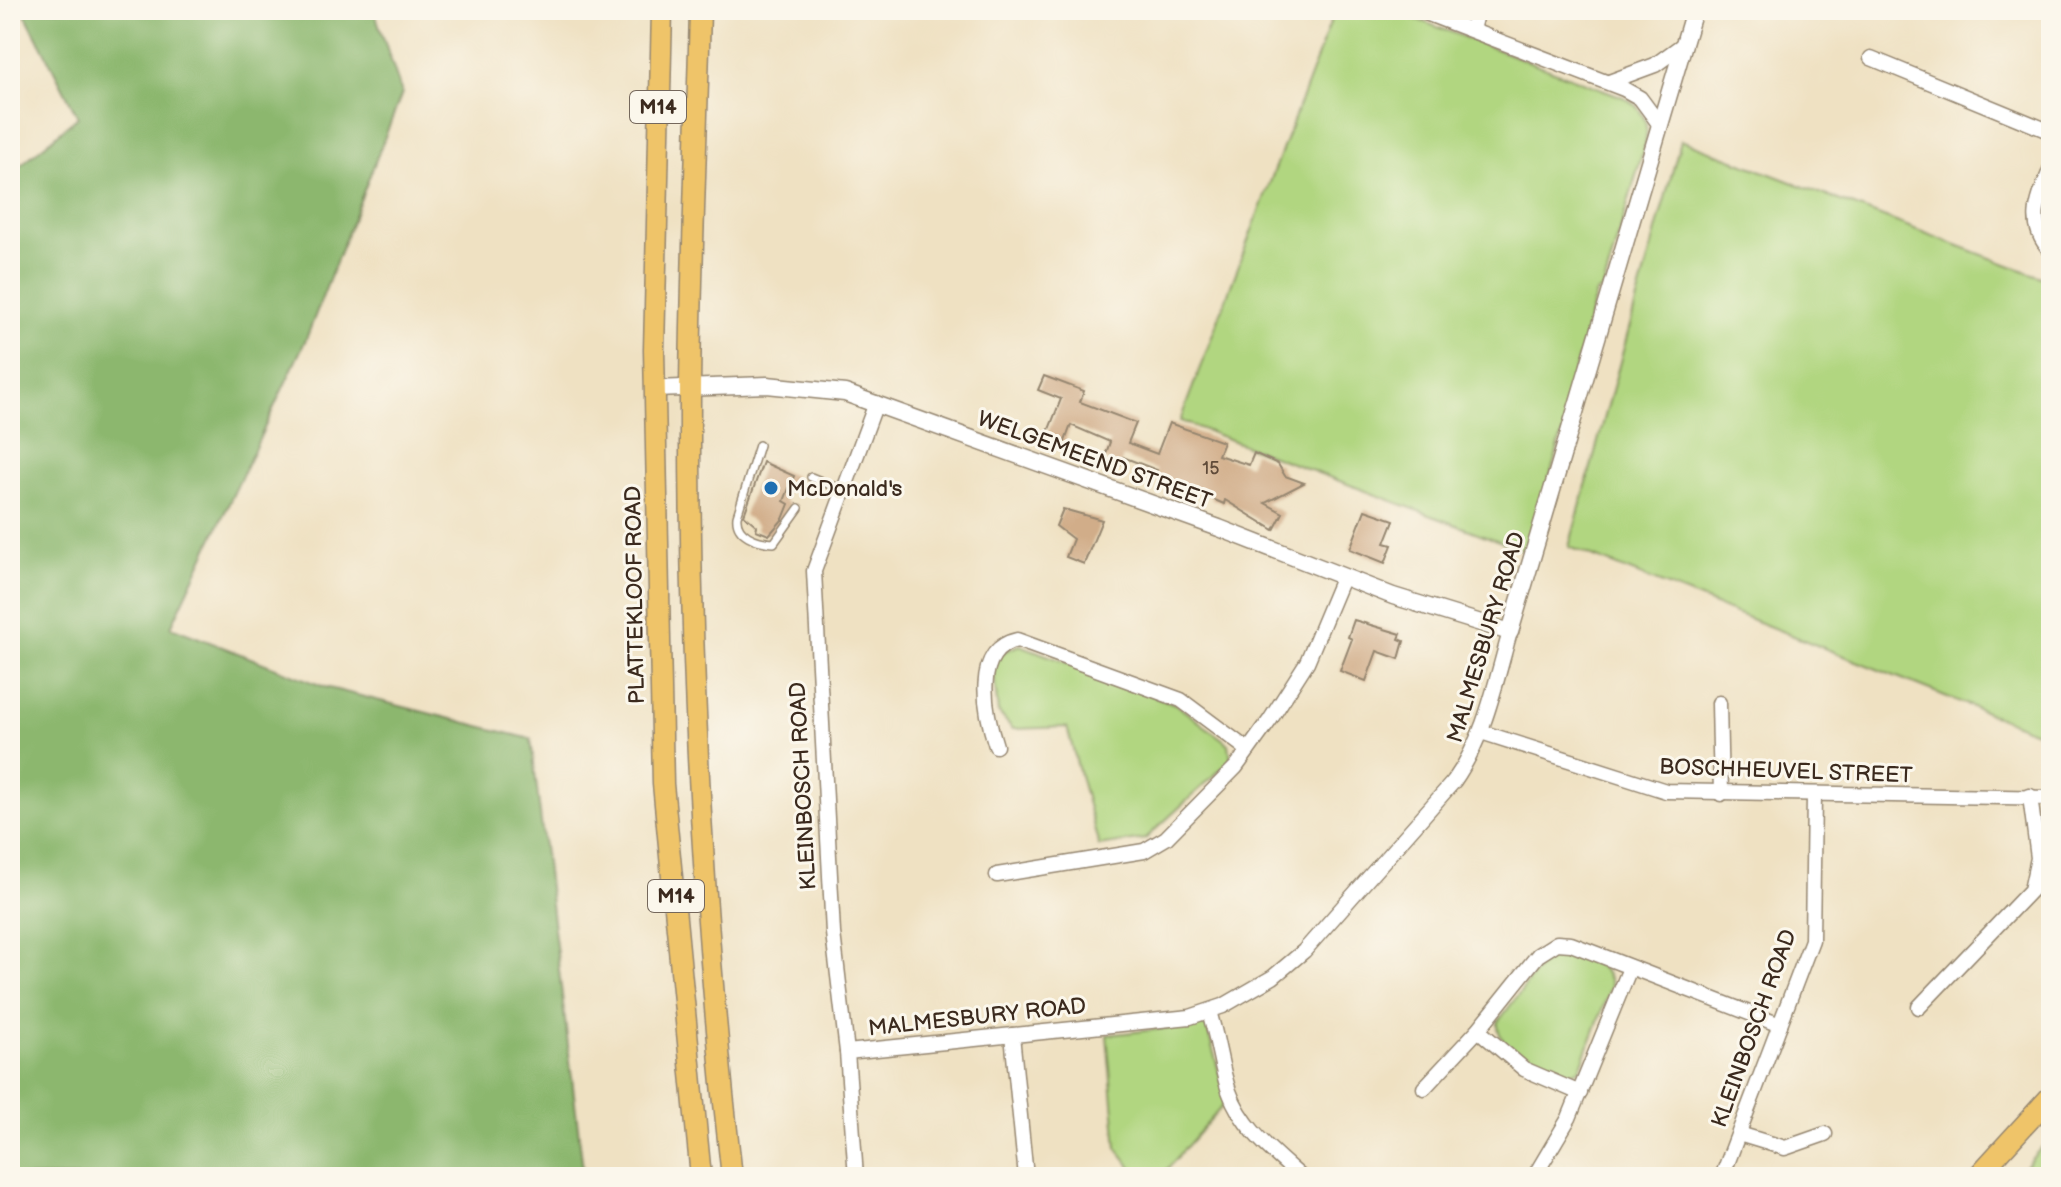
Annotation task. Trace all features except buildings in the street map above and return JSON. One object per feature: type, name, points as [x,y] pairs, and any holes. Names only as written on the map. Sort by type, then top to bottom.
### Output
[{"type":"main road","name":"PLATTEKLOOF ROAD","points":[[662,10],[655,204],[655,389],[663,784],[701,1177]]},
{"type":"main road","name":"M14","points":[[700,10],[690,389],[698,751],[714,993],[732,1177]]},
{"type":"main road","points":[[1977,1177],[2051,1096]]},
{"type":"street","points":[[1418,10],[1609,82],[1640,98],[1660,125]]},
{"type":"street","points":[[1472,30],[1477,10]]},
{"type":"street","name":"MALMESBURY ROAD","points":[[847,1052],[1190,1017],[1209,1012],[1250,993],[1304,951],[1454,781],[1471,757],[1481,732],[1694,10]]},
{"type":"street","points":[[1609,82],[1655,65],[1684,44]]},
{"type":"street","points":[[1871,58],[2051,132]]},
{"type":"street","points":[[2051,168],[2037,202],[2035,219],[2039,236],[2051,251]]},
{"type":"street","name":"WELGEMEEND STREET","points":[[655,389],[767,385],[814,387],[876,403],[1393,596],[1510,632]]},
{"type":"street","name":"KLEINBOSCH ROAD","points":[[856,1177],[847,1052],[833,933],[814,571],[876,403]]},
{"type":"street","points":[[997,875],[1144,851],[1156,846],[1236,767],[1248,750],[1307,662],[1343,576]]},
{"type":"street","points":[[996,746],[991,729],[988,660],[997,647],[1017,640],[1181,700],[1248,750]]},
{"type":"street","points":[[1719,703],[1721,794]]},
{"type":"street","name":"BOSCHHEUVEL STREET","points":[[1481,732],[1653,790],[1721,794],[2051,798]]},
{"type":"street","name":"KLEINBOSCH ROAD","points":[[1722,1177],[1812,940],[1814,795]]},
{"type":"street","points":[[1919,1007],[2031,890],[2038,858],[2030,796]]},
{"type":"street","points":[[1424,1088],[1478,1030],[1538,955],[1557,943],[1571,944],[1780,1025]]},
{"type":"street","points":[[1534,1177],[1558,1140],[1580,1093],[1630,968]]},
{"type":"street","points":[[1209,1012],[1225,1080],[1237,1110],[1253,1133],[1301,1177]]},
{"type":"street","points":[[1478,1030],[1524,1069],[1580,1093]]},
{"type":"street","points":[[1012,1035],[1026,1177]]},
{"type":"street","points":[[1739,1134],[1785,1148],[1825,1134]]},
{"type":"lane","points":[[759,445],[737,526],[742,533],[774,543],[799,508]]},
{"type":"lane","points":[[811,477],[843,490]]},
{"type":"green space","points":[[23,10],[374,10],[402,93],[306,339],[171,627],[325,687],[531,739],[584,1177],[10,1177],[10,174],[78,117]]},
{"type":"green space","points":[[1335,10],[1392,10],[1623,97],[1635,105],[1643,116],[1645,144],[1603,289],[1596,293],[1573,376],[1577,383],[1528,552],[1180,421]]},
{"type":"green space","points":[[1681,140],[2051,281],[2051,738],[1569,547]]},
{"type":"green space","points":[[1020,645],[1175,704],[1229,744],[1231,760],[1145,839],[1099,846],[1067,727],[1013,729],[998,712],[993,665],[1002,652]]},
{"type":"green space","points":[[1559,952],[1576,955],[1599,966],[1609,978],[1611,986],[1580,1069],[1569,1073],[1542,1069],[1516,1055],[1500,1034],[1498,1022],[1544,961]]},
{"type":"green space","points":[[1206,1024],[1227,1101],[1160,1177],[1128,1177],[1134,1170],[1117,1148],[1107,1035]]},
{"type":"green space","points":[[2051,1137],[2051,1177],[2015,1177]]},
{"type":"place","name":"McDonald's","points":[[771,488]]}]
